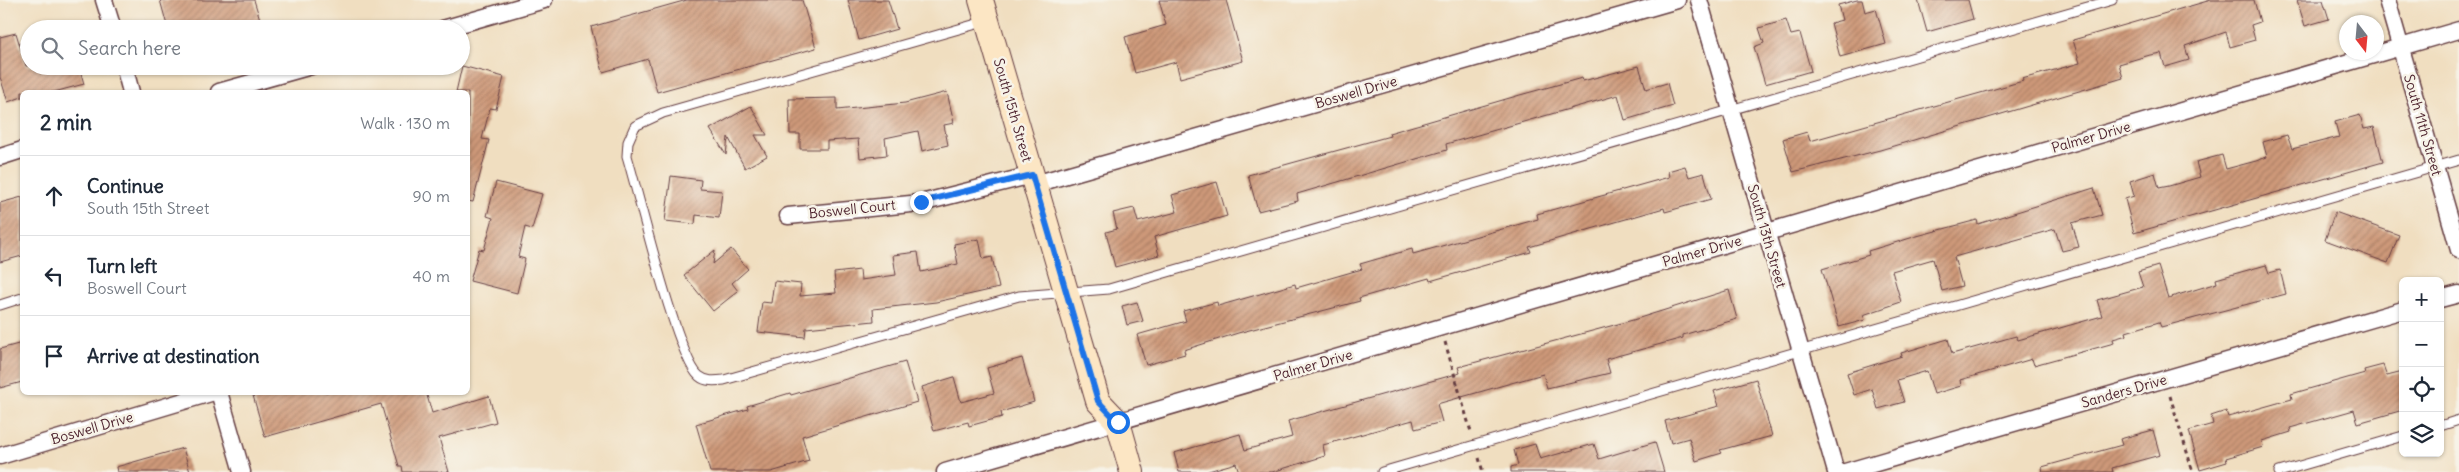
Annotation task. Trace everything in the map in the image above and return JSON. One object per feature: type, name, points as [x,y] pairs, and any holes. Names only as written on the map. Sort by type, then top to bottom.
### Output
[{"type":"main road","name":"South 15th Street","points":[[985,6],[1033,180],[1098,401],[1118,422],[1132,472]]},
{"type":"street","points":[[104,0],[110,20]]},
{"type":"street","points":[[470,21],[544,0]]},
{"type":"street","name":"Boswell Drive","points":[[1033,180],[1677,0]]},
{"type":"street","name":"South 13th Street","points":[[1699,0],[1836,472]]},
{"type":"street","name":"South 11th Street","points":[[2387,0],[2459,250]]},
{"type":"street","name":"Palmer Drive","points":[[945,472],[2459,30]]},
{"type":"street","points":[[126,75],[130,90]]},
{"type":"street","points":[[226,90],[278,75]]},
{"type":"street","points":[[0,157],[20,151]]},
{"type":"street","name":"Boswell Court","points":[[788,216],[921,202],[1033,180]]},
{"type":"street","points":[[2444,298],[2459,294]]},
{"type":"street","name":"Sanders Drive","points":[[1845,472],[2399,311]]},
{"type":"street","name":"Boswell Drive","points":[[0,456],[204,395]]},
{"type":"street","points":[[220,395],[242,472]]},
{"type":"lane","points":[[985,6],[663,113],[635,126],[628,142],[627,156],[678,336],[692,369],[700,377],[712,382],[1019,296],[1109,289],[2112,0]]},
{"type":"lane","points":[[1382,472],[2459,160]]},
{"type":"lane","points":[[0,305],[20,299]]},
{"type":"lane","points":[[2444,425],[2459,420]]},
{"type":"lane","points":[[2279,472],[2399,437]]},
{"type":"path","points":[[1441,327],[1483,472]]},
{"type":"path","points":[[2165,379],[2193,472]]},
{"type":"building","points":[[160,0],[254,0],[260,20],[166,20]]},
{"type":"building","points":[[687,0],[802,0],[816,48],[657,92],[648,59],[603,72],[591,27]]},
{"type":"building","points":[[848,0],[888,0],[897,29],[859,40]]},
{"type":"building","points":[[1159,0],[1226,0],[1243,61],[1180,78],[1176,62],[1135,73],[1125,37],[1166,25]]},
{"type":"building","points":[[1862,0],[1865,12],[1876,9],[1886,44],[1840,57],[1831,23],[1842,20],[1838,5]]},
{"type":"building","points":[[1918,0],[1968,0],[1973,19],[1927,32]]},
{"type":"building","points":[[2211,0],[2254,0],[2260,22],[2251,25],[2255,40],[2230,47],[2226,32],[2185,46],[2189,60],[2165,67],[2161,53],[2150,55],[2119,64],[2123,78],[1880,150],[1793,172],[1783,139],[1807,132],[1810,141],[2080,63],[2073,40]]},
{"type":"building","points":[[2297,0],[2323,0],[2329,19],[2305,26]]},
{"type":"building","points":[[1786,20],[1791,35],[1800,33],[1811,71],[1765,84],[1754,47],[1764,43],[1759,28]]},
{"type":"building","points":[[16,33],[20,46],[20,75],[82,75],[84,84],[62,90],[20,90],[20,98],[8,102],[0,77],[0,37]]},
{"type":"building","points":[[1639,66],[1646,89],[1667,83],[1673,106],[1625,120],[1618,95],[1446,144],[1447,150],[1297,194],[1298,201],[1258,211],[1248,175],[1390,136],[1389,133],[1520,95],[1582,78],[1583,81]]},
{"type":"building","points":[[470,68],[504,77],[496,109],[490,108],[482,139],[489,140],[473,202],[470,201],[470,90],[456,90],[460,75],[470,75]]},
{"type":"building","points":[[947,92],[954,123],[944,125],[948,145],[922,151],[918,131],[885,138],[887,155],[860,158],[858,139],[827,141],[827,149],[800,149],[800,134],[790,134],[789,99],[837,98],[837,110],[905,103]]},
{"type":"building","points":[[751,106],[767,135],[755,135],[767,156],[745,168],[728,137],[726,155],[710,129]]},
{"type":"building","points":[[2360,115],[2364,129],[2374,127],[2383,162],[2134,233],[2125,199],[2134,196],[2130,181],[2155,173],[2159,188],[2169,186],[2200,177],[2196,162],[2222,155],[2226,169],[2267,157],[2263,142],[2287,135],[2292,149],[2339,137],[2335,122]]},
{"type":"building","points":[[1685,166],[1689,177],[1704,173],[1711,199],[1665,212],[1664,208],[1529,247],[1531,252],[1430,281],[1429,278],[1359,298],[1360,301],[1238,333],[1184,350],[1185,354],[1146,365],[1137,335],[1186,321],[1183,311],[1217,302],[1218,306],[1295,284],[1296,288],[1362,269],[1360,264],[1412,249],[1413,254],[1538,219],[1537,214],[1669,177],[1668,171]]},
{"type":"building","points":[[671,176],[701,180],[700,189],[722,191],[719,218],[696,215],[695,224],[665,221]]},
{"type":"building","points":[[496,182],[542,194],[532,229],[525,227],[518,257],[525,259],[517,293],[470,281],[479,249],[484,250],[493,218],[487,216]]},
{"type":"building","points":[[1217,182],[1227,216],[1154,237],[1159,255],[1115,267],[1106,232],[1117,229],[1113,213],[1134,208],[1138,222],[1177,212],[1172,195]]},
{"type":"building","points":[[2094,188],[2102,215],[2072,223],[2079,247],[2062,251],[2055,229],[1954,257],[1962,286],[1942,291],[1933,259],[1892,271],[1901,302],[1863,315],[1865,320],[1839,327],[1822,269],[1869,255],[1868,251],[1917,236],[1977,220],[1978,224]]},
{"type":"building","points":[[20,198],[20,257],[0,262],[0,203]]},
{"type":"building","points":[[2335,212],[2399,235],[2388,263],[2325,240]]},
{"type":"building","points":[[979,239],[983,259],[992,257],[999,288],[936,302],[873,309],[874,321],[806,328],[805,337],[758,332],[762,302],[771,303],[774,281],[801,284],[800,296],[836,293],[834,273],[860,270],[861,280],[896,275],[893,255],[918,252],[921,272],[958,264],[954,244]]},
{"type":"building","points":[[731,249],[748,269],[732,283],[738,291],[713,311],[684,275],[715,250],[713,264]]},
{"type":"building","points":[[2266,265],[2269,273],[2280,270],[2286,294],[2161,327],[2159,322],[2126,332],[2127,335],[2113,339],[2114,343],[2034,365],[2032,359],[1960,380],[1961,386],[1934,394],[1927,371],[1897,380],[1904,402],[1878,409],[1872,389],[1854,395],[1847,373],[1902,356],[1901,353],[1948,339],[1952,354],[2016,336],[2018,340],[2102,316],[2097,300],[2143,287],[2138,272],[2158,266],[2168,298],[2217,283],[2216,279]]},
{"type":"building","points":[[1729,290],[1737,319],[1683,335],[1683,338],[1606,359],[1610,373],[1547,388],[1543,374],[1437,404],[1442,422],[1415,429],[1413,420],[1323,445],[1325,456],[1272,472],[1239,472],[1236,463],[1205,472],[1179,472],[1174,453],[1240,434],[1245,450],[1292,437],[1288,421],[1460,373],[1458,367],[1633,320]]},
{"type":"building","points":[[1137,302],[1143,321],[1127,325],[1122,306]]},
{"type":"building","points":[[20,344],[20,383],[0,388],[0,349]]},
{"type":"building","points":[[1022,358],[1034,402],[1001,412],[1002,417],[969,426],[968,422],[934,431],[922,387],[954,377],[961,402],[994,393],[987,368]]},
{"type":"building","points":[[905,362],[917,402],[802,436],[809,461],[771,472],[710,472],[696,424],[748,409],[747,406],[790,393],[791,395]]},
{"type":"building","points":[[2383,365],[2387,376],[2399,373],[2399,411],[2358,423],[2354,410],[2290,428],[2291,432],[2262,441],[2263,447],[2226,458],[2227,462],[2200,470],[2189,431],[2213,424],[2211,416],[2226,411],[2228,417],[2292,399],[2291,394],[2365,373],[2364,370]]},
{"type":"building","points":[[1756,379],[1772,436],[1720,450],[1722,453],[1696,461],[1689,438],[1671,443],[1665,421],[1719,406],[1714,391]]},
{"type":"building","points":[[253,395],[427,395],[432,413],[489,396],[496,422],[439,438],[449,472],[403,472],[402,466],[399,466],[381,404],[265,437]]},
{"type":"building","points":[[2153,430],[2160,455],[2112,468],[2113,472],[2043,472],[2042,467],[2122,445],[2120,439]]},
{"type":"building","points":[[1655,442],[1664,472],[1511,472],[1511,467],[1518,465],[1514,450],[1535,444],[1540,459],[1594,444],[1599,459]]},
{"type":"building","points":[[183,448],[190,472],[117,472],[116,467]]},
{"type":"route","points":[[921,202],[1032,175],[1098,401],[1118,422]]}]
